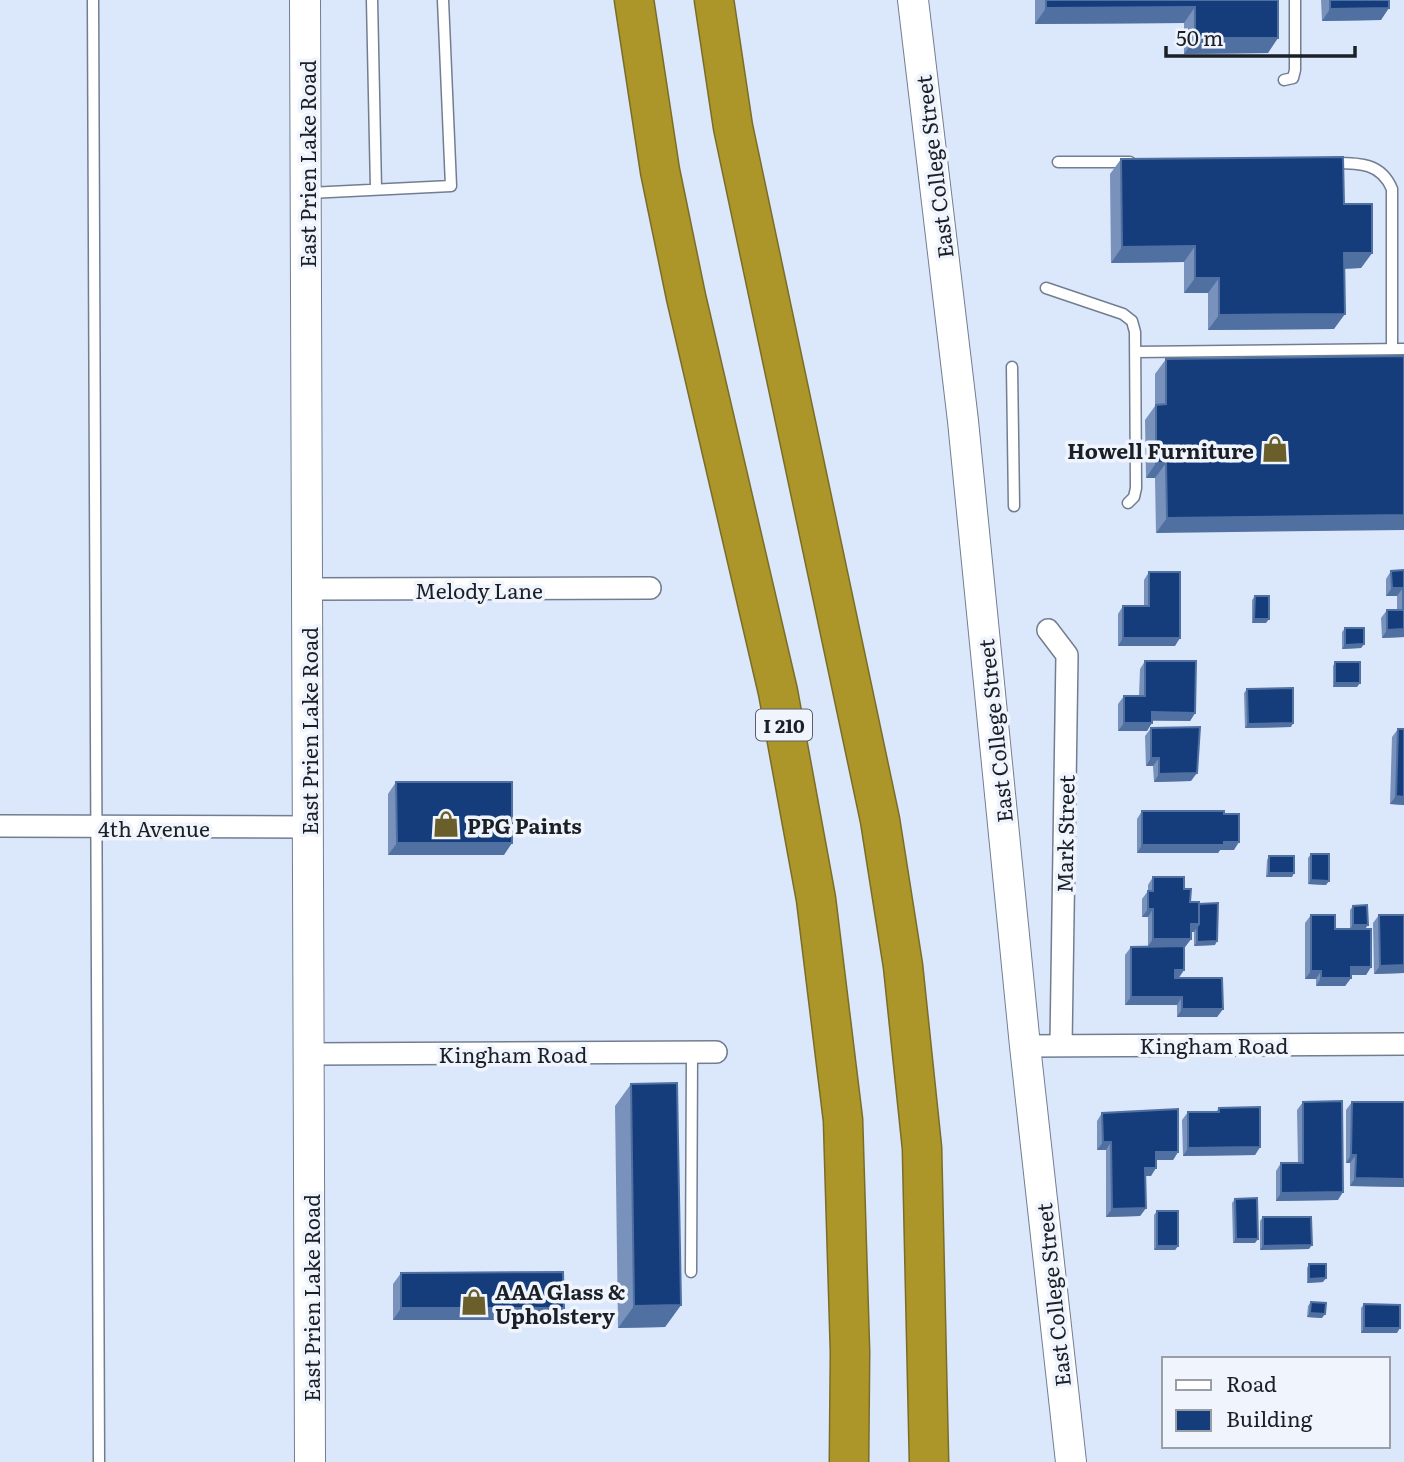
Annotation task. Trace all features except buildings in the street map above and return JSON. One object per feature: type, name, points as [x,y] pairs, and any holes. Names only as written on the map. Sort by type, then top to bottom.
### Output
[{"type":"highway","name":"I 210","points":[[634,0],[666,196],[778,692],[816,899],[843,1132],[850,1352],[849,1462]]},
{"type":"highway","points":[[714,0],[733,127],[880,820],[903,966],[922,1148],[929,1462]]},
{"type":"street","name":"East Prien Lake Road","points":[[305,0],[310,1462]]},
{"type":"street","name":"East College Street","points":[[913,0],[963,421],[1025,1046],[1071,1462]]},
{"type":"street","name":"Melody Lane","points":[[308,589],[650,588]]},
{"type":"street","name":"Mark Street","points":[[1048,630],[1067,655],[1061,1045]]},
{"type":"street","name":"4th Avenue","points":[[0,826],[309,827]]},
{"type":"street","name":"Kingham Road","points":[[1025,1046],[1404,1044]]},
{"type":"street","name":"Kingham Road","points":[[310,1054],[716,1052]]},
{"type":"lane","points":[[93,0],[99,1462]]},
{"type":"lane","points":[[305,0],[319,0]]},
{"type":"lane","points":[[372,0],[376,190]]},
{"type":"lane","points":[[306,193],[451,186],[443,0]]},
{"type":"lane","points":[[1283,80],[1293,78],[1295,70],[1295,0]]},
{"type":"lane","points":[[1058,162],[1138,162]]},
{"type":"lane","points":[[1326,163],[1369,165],[1387,178],[1392,190],[1392,349]]},
{"type":"lane","points":[[1046,288],[1123,314],[1132,321],[1135,352],[1136,488],[1134,497],[1128,503]]},
{"type":"lane","points":[[1135,352],[1404,349]]},
{"type":"lane","points":[[1012,367],[1014,506]]},
{"type":"lane","points":[[691,1272],[692,1052]]},
{"type":"place","name":"Howell Furniture","points":[[1275,449]]},
{"type":"place","name":"PPG Paints","points":[[446,824]]},
{"type":"place","name":"AAA Glass & Upholstery","points":[[474,1302]]}]
